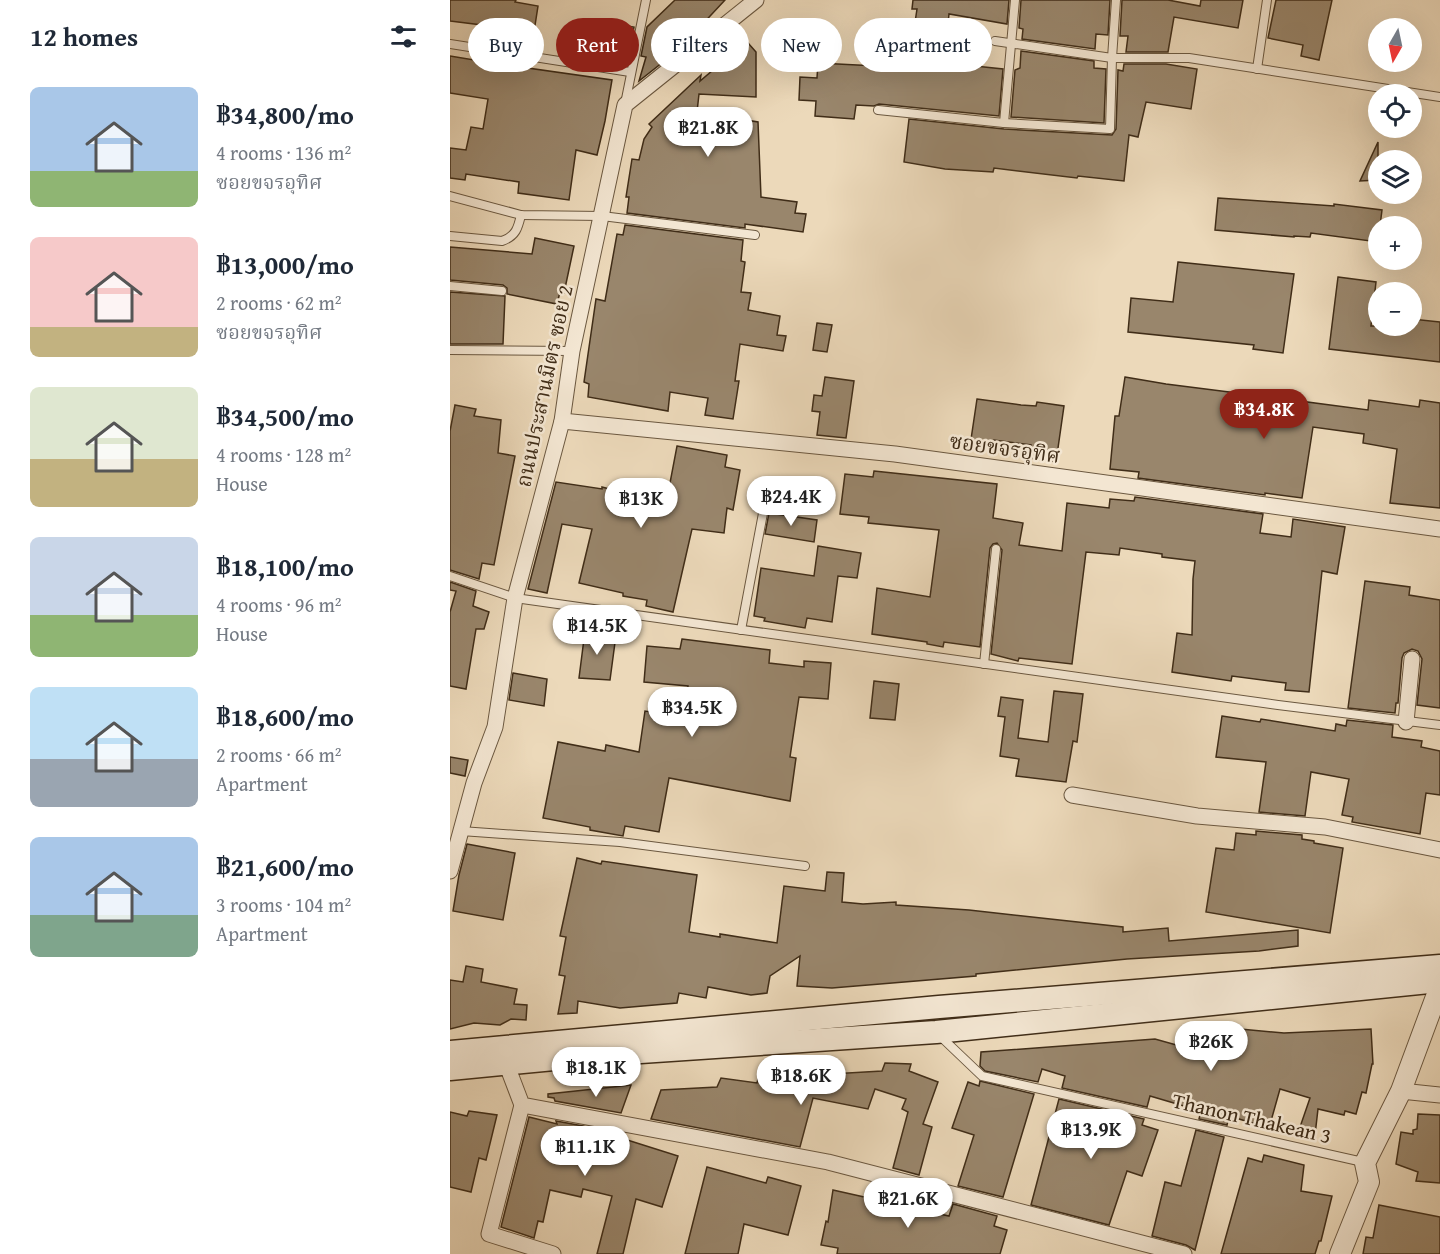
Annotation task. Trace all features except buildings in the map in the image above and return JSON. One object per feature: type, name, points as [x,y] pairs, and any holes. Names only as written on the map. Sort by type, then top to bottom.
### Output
[{"type":"main road","points":[[450,1069],[506,1063],[594,1047],[951,1006],[1440,966]]},
{"type":"main road","points":[[450,1052],[936,1032],[1440,981]]},
{"type":"street","points":[[625,105],[756,0]]},
{"type":"street","name":"ถนนประสานมิตร ซอย 2","points":[[450,871],[474,783],[495,727],[515,598],[562,421],[572,351],[625,105]]},
{"type":"street","name":"ซอยขจรอุทิศ","points":[[562,421],[895,454],[1440,529]]},
{"type":"street","points":[[1406,722],[1412,659]]},
{"type":"street","points":[[1072,795],[1197,816],[1325,826],[1440,850]]},
{"type":"street","points":[[1340,1254],[1369,1182],[1365,1162],[1401,1091],[1440,986]]},
{"type":"street","points":[[506,1063],[522,1105],[489,1234],[553,1254]]},
{"type":"street","points":[[1401,1091],[1440,1095]]},
{"type":"street","points":[[522,1105],[828,1162],[1184,1254]]},
{"type":"lane","points":[[639,32],[646,0]]},
{"type":"lane","points":[[1004,123],[1013,43],[1015,0]]},
{"type":"lane","points":[[878,110],[1004,123],[1110,129],[1116,0]]},
{"type":"lane","points":[[1257,69],[1267,0]]},
{"type":"lane","points":[[995,41],[1112,58],[1189,58],[1440,97]]},
{"type":"lane","points":[[450,44],[556,60]]},
{"type":"lane","points":[[625,105],[630,72]]},
{"type":"lane","points":[[450,196],[521,215],[602,216],[755,235]]},
{"type":"lane","points":[[450,237],[502,241],[509,239],[517,230],[521,215]]},
{"type":"lane","points":[[450,286],[502,291]]},
{"type":"lane","points":[[450,350],[572,351]]},
{"type":"lane","points":[[741,630],[767,492]]},
{"type":"lane","points":[[984,664],[996,549]]},
{"type":"lane","points":[[450,576],[515,598],[1440,725]]},
{"type":"lane","points":[[461,831],[620,842],[805,866]]},
{"type":"lane","name":"Thanon Thakean 3","points":[[936,1032],[982,1076],[1365,1162]]}]
